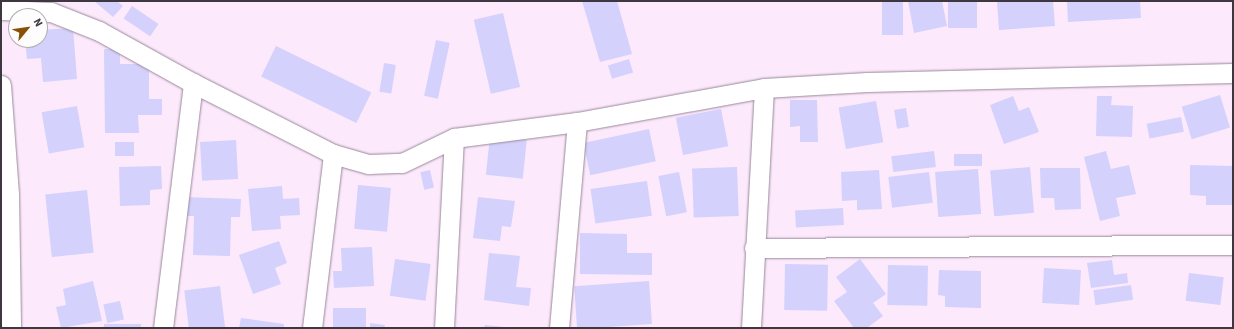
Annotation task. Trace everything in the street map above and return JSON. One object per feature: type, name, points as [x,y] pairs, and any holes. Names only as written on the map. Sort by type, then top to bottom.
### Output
[{"type":"street","points":[[1,10],[50,12],[99,31],[193,84],[333,154],[369,164],[402,163],[454,138],[577,122],[764,88],[867,82],[1233,73]]},
{"type":"street","points":[[163,328],[193,84]]},
{"type":"street","points":[[1,85],[12,328]]},
{"type":"street","points":[[751,328],[754,248],[764,88]]},
{"type":"street","points":[[560,328],[577,122]]},
{"type":"street","points":[[444,328],[454,138]]},
{"type":"street","points":[[312,328],[333,154]]},
{"type":"street","points":[[754,248],[1233,245]]},
{"type":"building","points":[[94,1],[117,1],[123,6],[113,17]]},
{"type":"building","points":[[582,1],[617,1],[632,54],[600,62]]},
{"type":"building","points":[[882,1],[903,1],[903,35],[882,35]]},
{"type":"building","points":[[908,1],[942,1],[947,26],[914,33]]},
{"type":"building","points":[[948,1],[977,1],[977,28],[948,28]]},
{"type":"building","points":[[997,1],[1053,1],[1055,26],[999,30]]},
{"type":"building","points":[[1067,1],[1140,1],[1141,18],[1068,22]]},
{"type":"building","points":[[132,6],[159,24],[150,36],[124,18]]},
{"type":"building","points":[[503,13],[520,87],[491,94],[474,20]]},
{"type":"building","points":[[73,28],[77,79],[43,82],[41,58],[27,59],[26,48],[48,48],[48,30]]},
{"type":"building","points":[[436,40],[450,43],[438,99],[424,96]]},
{"type":"building","points":[[276,46],[371,92],[356,123],[261,77]]},
{"type":"building","points":[[104,49],[120,49],[120,64],[149,64],[149,99],[162,99],[162,115],[138,115],[139,133],[105,133]]},
{"type":"building","points":[[629,59],[633,72],[612,79],[608,65]]},
{"type":"building","points":[[384,63],[396,65],[391,94],[379,92]]},
{"type":"building","points":[[1220,95],[1230,128],[1192,139],[1182,107]]},
{"type":"building","points":[[1013,96],[1019,111],[1029,107],[1039,132],[1004,144],[990,105]]},
{"type":"building","points":[[1097,96],[1112,96],[1111,105],[1133,106],[1132,137],[1096,136]]},
{"type":"building","points":[[790,100],[817,100],[818,142],[800,142],[800,126],[790,127]]},
{"type":"building","points":[[876,101],[883,142],[846,149],[839,108]]},
{"type":"building","points":[[77,106],[84,147],[49,154],[42,112]]},
{"type":"building","points":[[906,108],[909,127],[897,129],[894,110]]},
{"type":"building","points":[[721,109],[728,146],[683,155],[676,118]]},
{"type":"building","points":[[1181,117],[1184,132],[1150,138],[1147,124]]},
{"type":"building","points":[[649,129],[656,161],[590,175],[583,143]]},
{"type":"building","points":[[490,136],[527,140],[523,179],[486,175]]},
{"type":"building","points":[[236,140],[238,179],[202,181],[200,142]]},
{"type":"building","points":[[115,142],[134,142],[134,156],[115,156]]},
{"type":"building","points":[[934,151],[936,167],[893,172],[891,156]]},
{"type":"building","points":[[1106,151],[1111,169],[1129,165],[1136,194],[1116,198],[1120,216],[1100,221],[1084,157]]},
{"type":"building","points":[[954,154],[982,154],[982,166],[954,166]]},
{"type":"building","points":[[1190,165],[1233,166],[1233,205],[1206,205],[1206,196],[1190,195]]},
{"type":"building","points":[[161,166],[162,189],[150,190],[150,205],[120,206],[119,167]]},
{"type":"building","points":[[737,167],[739,216],[694,218],[692,169]]},
{"type":"building","points":[[1030,167],[1034,213],[994,216],[990,170]]},
{"type":"building","points":[[1040,168],[1080,168],[1081,209],[1055,210],[1054,198],[1041,198]]},
{"type":"building","points":[[978,169],[981,214],[938,217],[935,172]]},
{"type":"building","points":[[430,170],[434,188],[424,190],[420,172]]},
{"type":"building","points":[[879,170],[882,209],[857,210],[857,200],[842,201],[841,172]]},
{"type":"building","points":[[679,172],[687,212],[666,216],[658,176]]},
{"type":"building","points":[[929,172],[933,203],[892,208],[888,177]]},
{"type":"building","points":[[647,181],[652,216],[595,224],[591,189]]},
{"type":"building","points":[[358,185],[391,188],[387,232],[354,229]]},
{"type":"building","points":[[282,186],[283,199],[299,198],[300,215],[280,216],[281,229],[252,231],[248,189]]},
{"type":"building","points":[[87,190],[94,253],[52,257],[45,194]]},
{"type":"building","points":[[184,197],[241,199],[240,217],[231,217],[230,256],[193,255],[194,216],[183,216]]},
{"type":"building","points":[[478,197],[515,201],[511,227],[502,226],[500,241],[473,238]]},
{"type":"building","points":[[843,208],[844,225],[796,227],[795,211]]},
{"type":"building","points":[[580,233],[627,234],[627,253],[652,253],[652,275],[580,274]]},
{"type":"building","points":[[279,241],[287,263],[275,268],[281,284],[253,294],[239,255]]},
{"type":"building","points":[[372,247],[374,286],[334,288],[333,271],[342,271],[341,248]]},
{"type":"building","points":[[489,253],[520,256],[516,287],[531,288],[529,306],[484,300]]},
{"type":"building","points":[[395,259],[431,264],[426,301],[390,296]]},
{"type":"building","points":[[860,259],[886,294],[873,303],[883,316],[867,328],[854,328],[834,301],[847,292],[836,277]]},
{"type":"building","points":[[1112,260],[1114,275],[1127,273],[1128,283],[1091,288],[1087,263]]},
{"type":"building","points":[[785,264],[828,265],[827,311],[784,310]]},
{"type":"building","points":[[888,265],[928,266],[927,306],[887,305]]},
{"type":"building","points":[[1044,268],[1081,270],[1079,305],[1042,303]]},
{"type":"building","points":[[939,270],[981,271],[981,308],[945,307],[945,296],[938,295]]},
{"type":"building","points":[[1189,273],[1224,277],[1220,305],[1186,301]]},
{"type":"building","points":[[93,281],[102,321],[61,328],[56,307],[66,305],[63,289]]},
{"type":"building","points":[[649,281],[652,324],[577,328],[574,286]]},
{"type":"building","points":[[1131,285],[1133,300],[1095,305],[1093,290]]},
{"type":"building","points":[[220,286],[225,328],[189,328],[184,290]]},
{"type":"building","points":[[120,301],[124,320],[107,323],[103,305]]},
{"type":"building","points":[[333,308],[366,308],[366,328],[333,328]]},
{"type":"building","points":[[241,318],[284,324],[284,328],[239,328]]},
{"type":"building","points":[[370,323],[385,325],[384,328],[370,328]]},
{"type":"building","points":[[104,324],[141,324],[141,328],[104,328]]},
{"type":"building","points":[[485,325],[504,327],[504,328],[484,328]]}]
